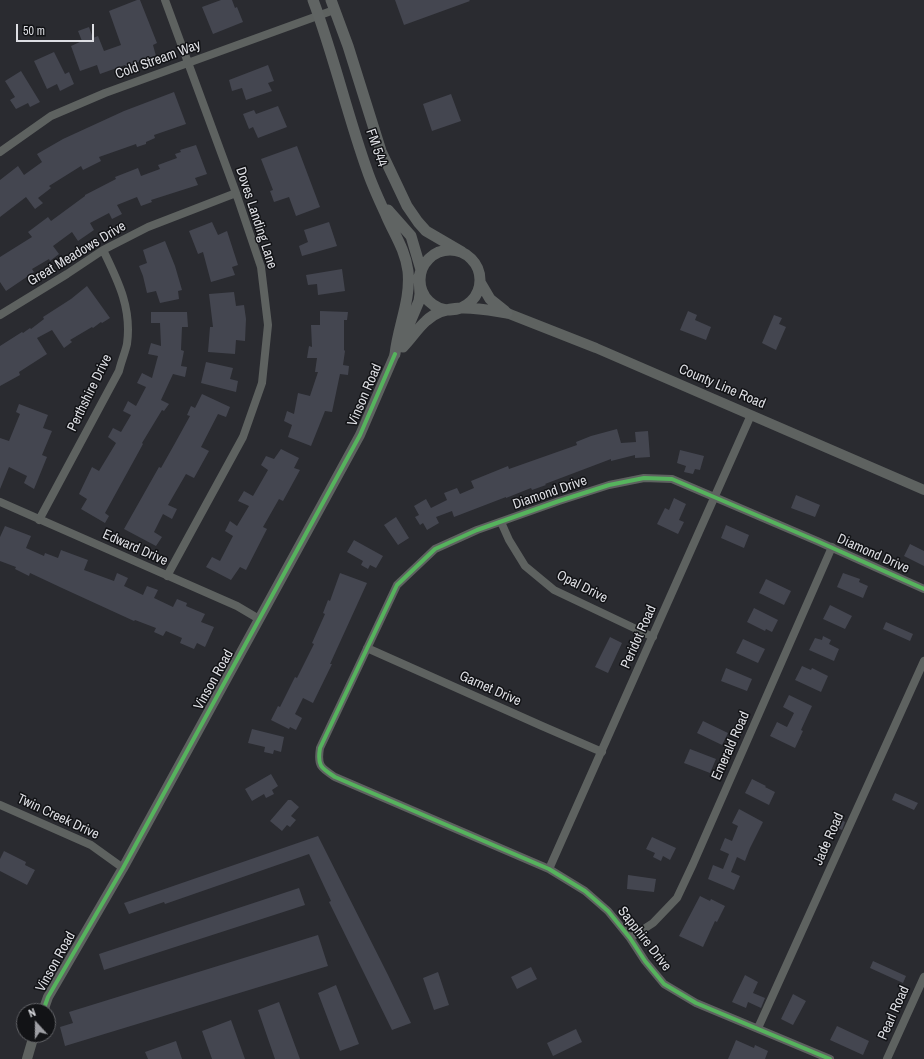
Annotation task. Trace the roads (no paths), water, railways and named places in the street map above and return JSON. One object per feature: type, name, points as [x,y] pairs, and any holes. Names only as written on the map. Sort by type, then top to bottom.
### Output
[{"type":"main road","name":"FM 544","points":[[313,0],[337,73],[348,114],[368,172],[386,215],[400,242],[408,271],[406,304],[397,338],[395,354]]},
{"type":"main road","name":"FM 544","points":[[332,5],[348,46],[380,151],[407,206],[426,231],[462,252]]},
{"type":"main road","points":[[380,200],[411,236],[421,270]]},
{"type":"main road","points":[[395,354],[404,338],[419,301],[419,278],[421,270],[428,259],[439,252],[452,250],[462,252],[474,261],[480,273],[478,292],[463,308]]},
{"type":"main road","points":[[480,282],[490,299],[507,313]]},
{"type":"main road","points":[[420,286],[428,302],[444,310],[477,308],[507,313]]},
{"type":"main road","points":[[395,354],[408,342],[425,322],[433,315],[444,310]]},
{"type":"street","name":"Doves Landing Lane","points":[[165,0],[236,193],[261,267],[268,325],[262,383],[243,437],[167,576]]},
{"type":"street","name":"Cold Stream Way","points":[[0,152],[52,116],[105,93],[319,16],[332,5]]},
{"type":"street","name":"Great Meadows Drive","points":[[0,316],[104,250],[148,227],[236,193]]},
{"type":"street","name":"Perthshire Drive","points":[[39,520],[119,371],[127,345],[128,318],[122,291],[104,250]]},
{"type":"street","name":"County Line Road","points":[[507,313],[596,348],[924,490]]},
{"type":"street","name":"Vinson Road","points":[[46,1003],[48,996],[123,868],[360,435],[395,354]]},
{"type":"street","name":"Peridot Road","points":[[550,869],[751,415]]},
{"type":"street","name":"Diamond Drive","points":[[335,777],[322,769],[318,760],[320,748],[398,585],[415,566],[435,549],[478,530],[559,500],[609,485],[644,478],[672,479],[714,499],[832,547],[924,589]]},
{"type":"street","name":"Edward Drive","points":[[0,502],[237,606],[259,619]]},
{"type":"street","name":"Opal Drive","points":[[501,522],[509,540],[525,566],[554,590],[654,637]]},
{"type":"street","name":"Emerald Road","points":[[630,938],[653,923],[677,898],[694,864],[832,547]]},
{"type":"street","name":"Garnet Drive","points":[[367,648],[602,752]]},
{"type":"street","name":"Jade Road","points":[[758,1028],[924,661]]},
{"type":"street","name":"Sapphire Drive","points":[[335,777],[550,869],[585,891],[608,911],[664,984],[696,1003],[830,1059]]},
{"type":"street","name":"Twin Creek Drive","points":[[0,805],[91,845],[123,868]]},
{"type":"street","name":"Pearl Road","points":[[887,1059],[924,977]]},
{"type":"street","points":[[27,1059],[32,1043]]}]
